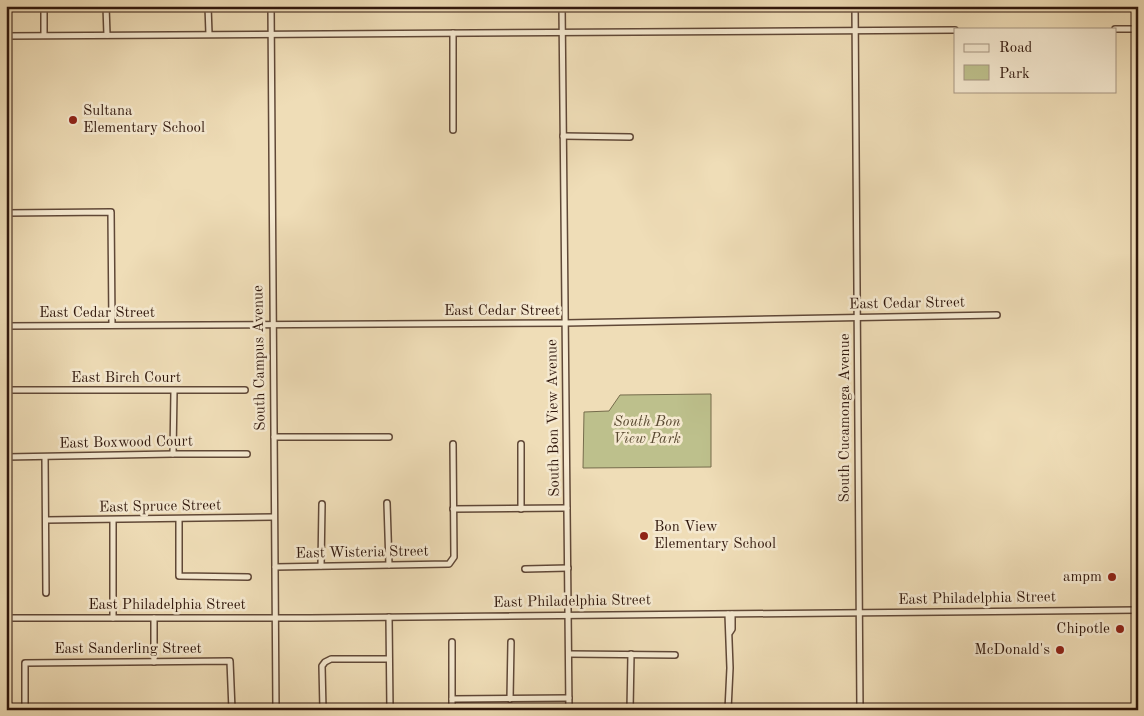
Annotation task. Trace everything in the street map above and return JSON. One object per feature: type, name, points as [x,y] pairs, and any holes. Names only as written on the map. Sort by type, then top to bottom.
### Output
[{"type":"street","points":[[44,6],[44,35]]},
{"type":"street","points":[[106,6],[106,35]]},
{"type":"street","points":[[208,6],[209,34]]},
{"type":"street","name":"South Campus Avenue","points":[[271,6],[276,710]]},
{"type":"street","name":"South Bon View Avenue","points":[[562,6],[569,710]]},
{"type":"street","name":"South Cucamonga Avenue","points":[[855,6],[860,710]]},
{"type":"street","points":[[1116,29],[1138,29]]},
{"type":"street","points":[[6,36],[954,30]]},
{"type":"street","points":[[453,33],[453,130]]},
{"type":"street","points":[[563,136],[630,137]]},
{"type":"street","points":[[6,213],[111,212],[112,325]]},
{"type":"street","name":"East Cedar Street","points":[[6,326],[565,323],[998,314]]},
{"type":"street","name":"East Birch Court","points":[[6,390],[245,390]]},
{"type":"street","points":[[173,454],[174,391]]},
{"type":"street","points":[[274,437],[389,437]]},
{"type":"street","points":[[453,444],[454,509],[567,508]]},
{"type":"street","points":[[521,444],[521,509]]},
{"type":"street","name":"East Boxwood Court","points":[[6,457],[247,454]]},
{"type":"street","points":[[45,457],[46,593]]},
{"type":"street","points":[[387,503],[389,565]]},
{"type":"street","points":[[321,566],[322,504]]},
{"type":"street","name":"East Wisteria Street","points":[[275,567],[450,564],[454,557],[454,509]]},
{"type":"street","name":"East Spruce Street","points":[[46,520],[274,517]]},
{"type":"street","points":[[179,519],[179,576],[248,577]]},
{"type":"street","points":[[113,520],[114,618]]},
{"type":"street","points":[[525,569],[568,568]]},
{"type":"street","name":"East Philadelphia Street","points":[[6,618],[859,614],[1138,610]]},
{"type":"street","points":[[728,710],[730,632],[732,629],[730,614]]},
{"type":"street","points":[[388,617],[390,710]]},
{"type":"street","points":[[154,618],[154,662]]},
{"type":"street","points":[[452,642],[452,710]]},
{"type":"street","points":[[510,699],[511,642]]},
{"type":"street","points":[[569,654],[675,655]]},
{"type":"street","points":[[630,710],[631,654]]},
{"type":"street","points":[[323,710],[322,666],[325,662],[331,659],[389,659]]},
{"type":"street","name":"East Sanderling Street","points":[[25,710],[25,663],[230,661],[232,710]]},
{"type":"street","points":[[452,699],[569,698]]},
{"type":"green space","name":"South Bon View Park","points":[[711,394],[711,467],[583,468],[584,412],[609,411],[620,395]]},
{"type":"place","name":"Sultana Elementary School","points":[[73,120]]},
{"type":"place","name":"Bon View Elementary School","points":[[644,536]]},
{"type":"place","name":"ampm","points":[[1112,577]]},
{"type":"place","name":"Chipotle","points":[[1120,629]]},
{"type":"place","name":"McDonald's","points":[[1060,650]]}]
